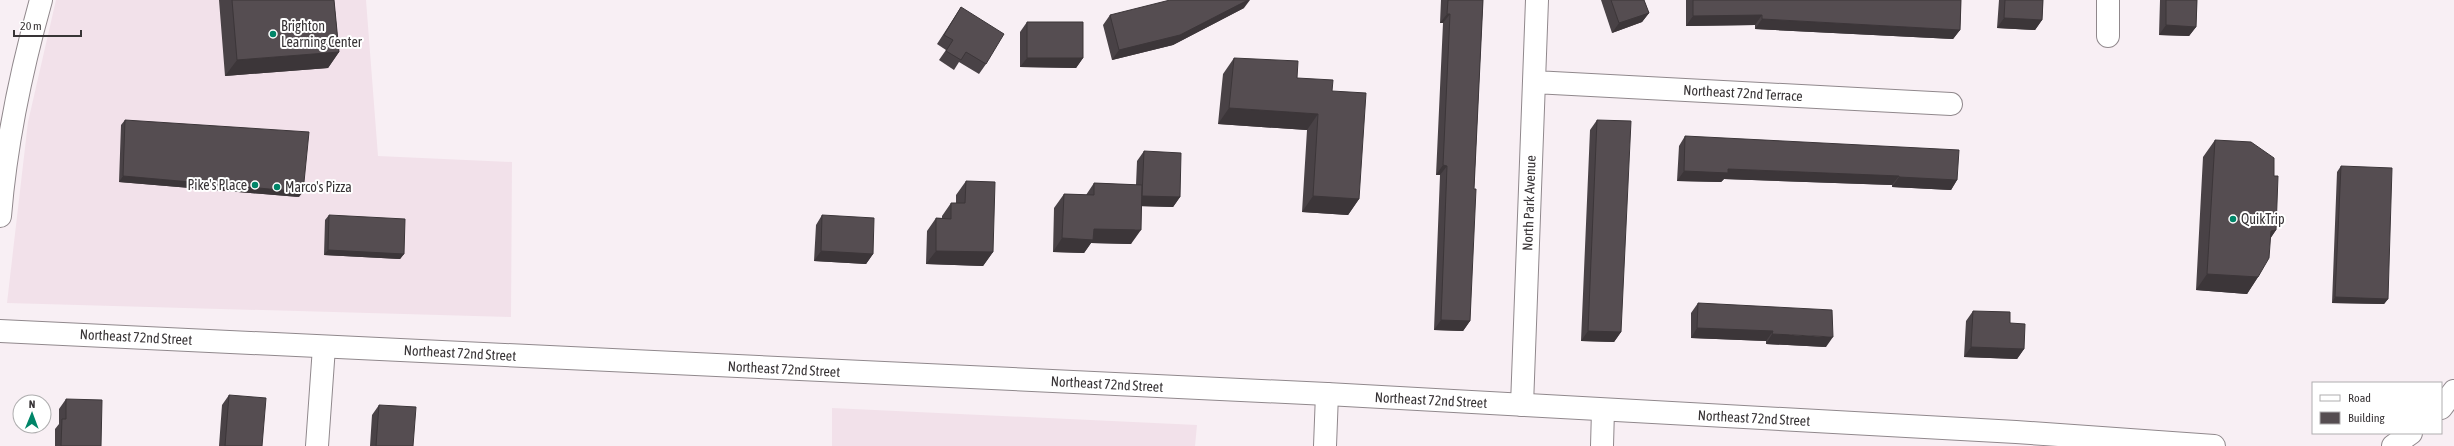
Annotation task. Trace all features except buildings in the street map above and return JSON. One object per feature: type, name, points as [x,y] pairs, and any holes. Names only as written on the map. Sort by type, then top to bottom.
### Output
[{"type":"main road","points":[[0,216],[3,183],[23,64],[41,0]]},
{"type":"main road","name":"North Park Avenue","points":[[1522,405],[1537,0]]},
{"type":"main road","points":[[2108,0],[2108,36]]},
{"type":"main road","name":"Northeast 72nd Terrace","points":[[1534,82],[1951,104]]},
{"type":"main road","name":"Northeast 72nd Street","points":[[0,330],[324,347],[1327,394],[1603,410],[2015,439],[2214,446]]},
{"type":"main road","points":[[317,446],[324,347]]},
{"type":"main road","points":[[2442,407],[2454,392]]},
{"type":"main road","points":[[1325,446],[1327,394]]},
{"type":"main road","points":[[1602,446],[1603,410]]},
{"type":"main road","points":[[2393,446],[2410,434]]},
{"type":"shaded area","points":[[56,0],[366,0],[378,156],[512,162],[511,317],[7,303],[28,122]]},
{"type":"shaded area","points":[[832,408],[1197,425],[1195,446],[832,446]]},
{"type":"place","name":"Brighton Learning Center","points":[[273,34]]},
{"type":"place","name":"Pike's Place","points":[[255,185]]},
{"type":"place","name":"Marco's Pizza","points":[[277,187]]},
{"type":"place","name":"QuikTrip","points":[[2233,219]]}]
